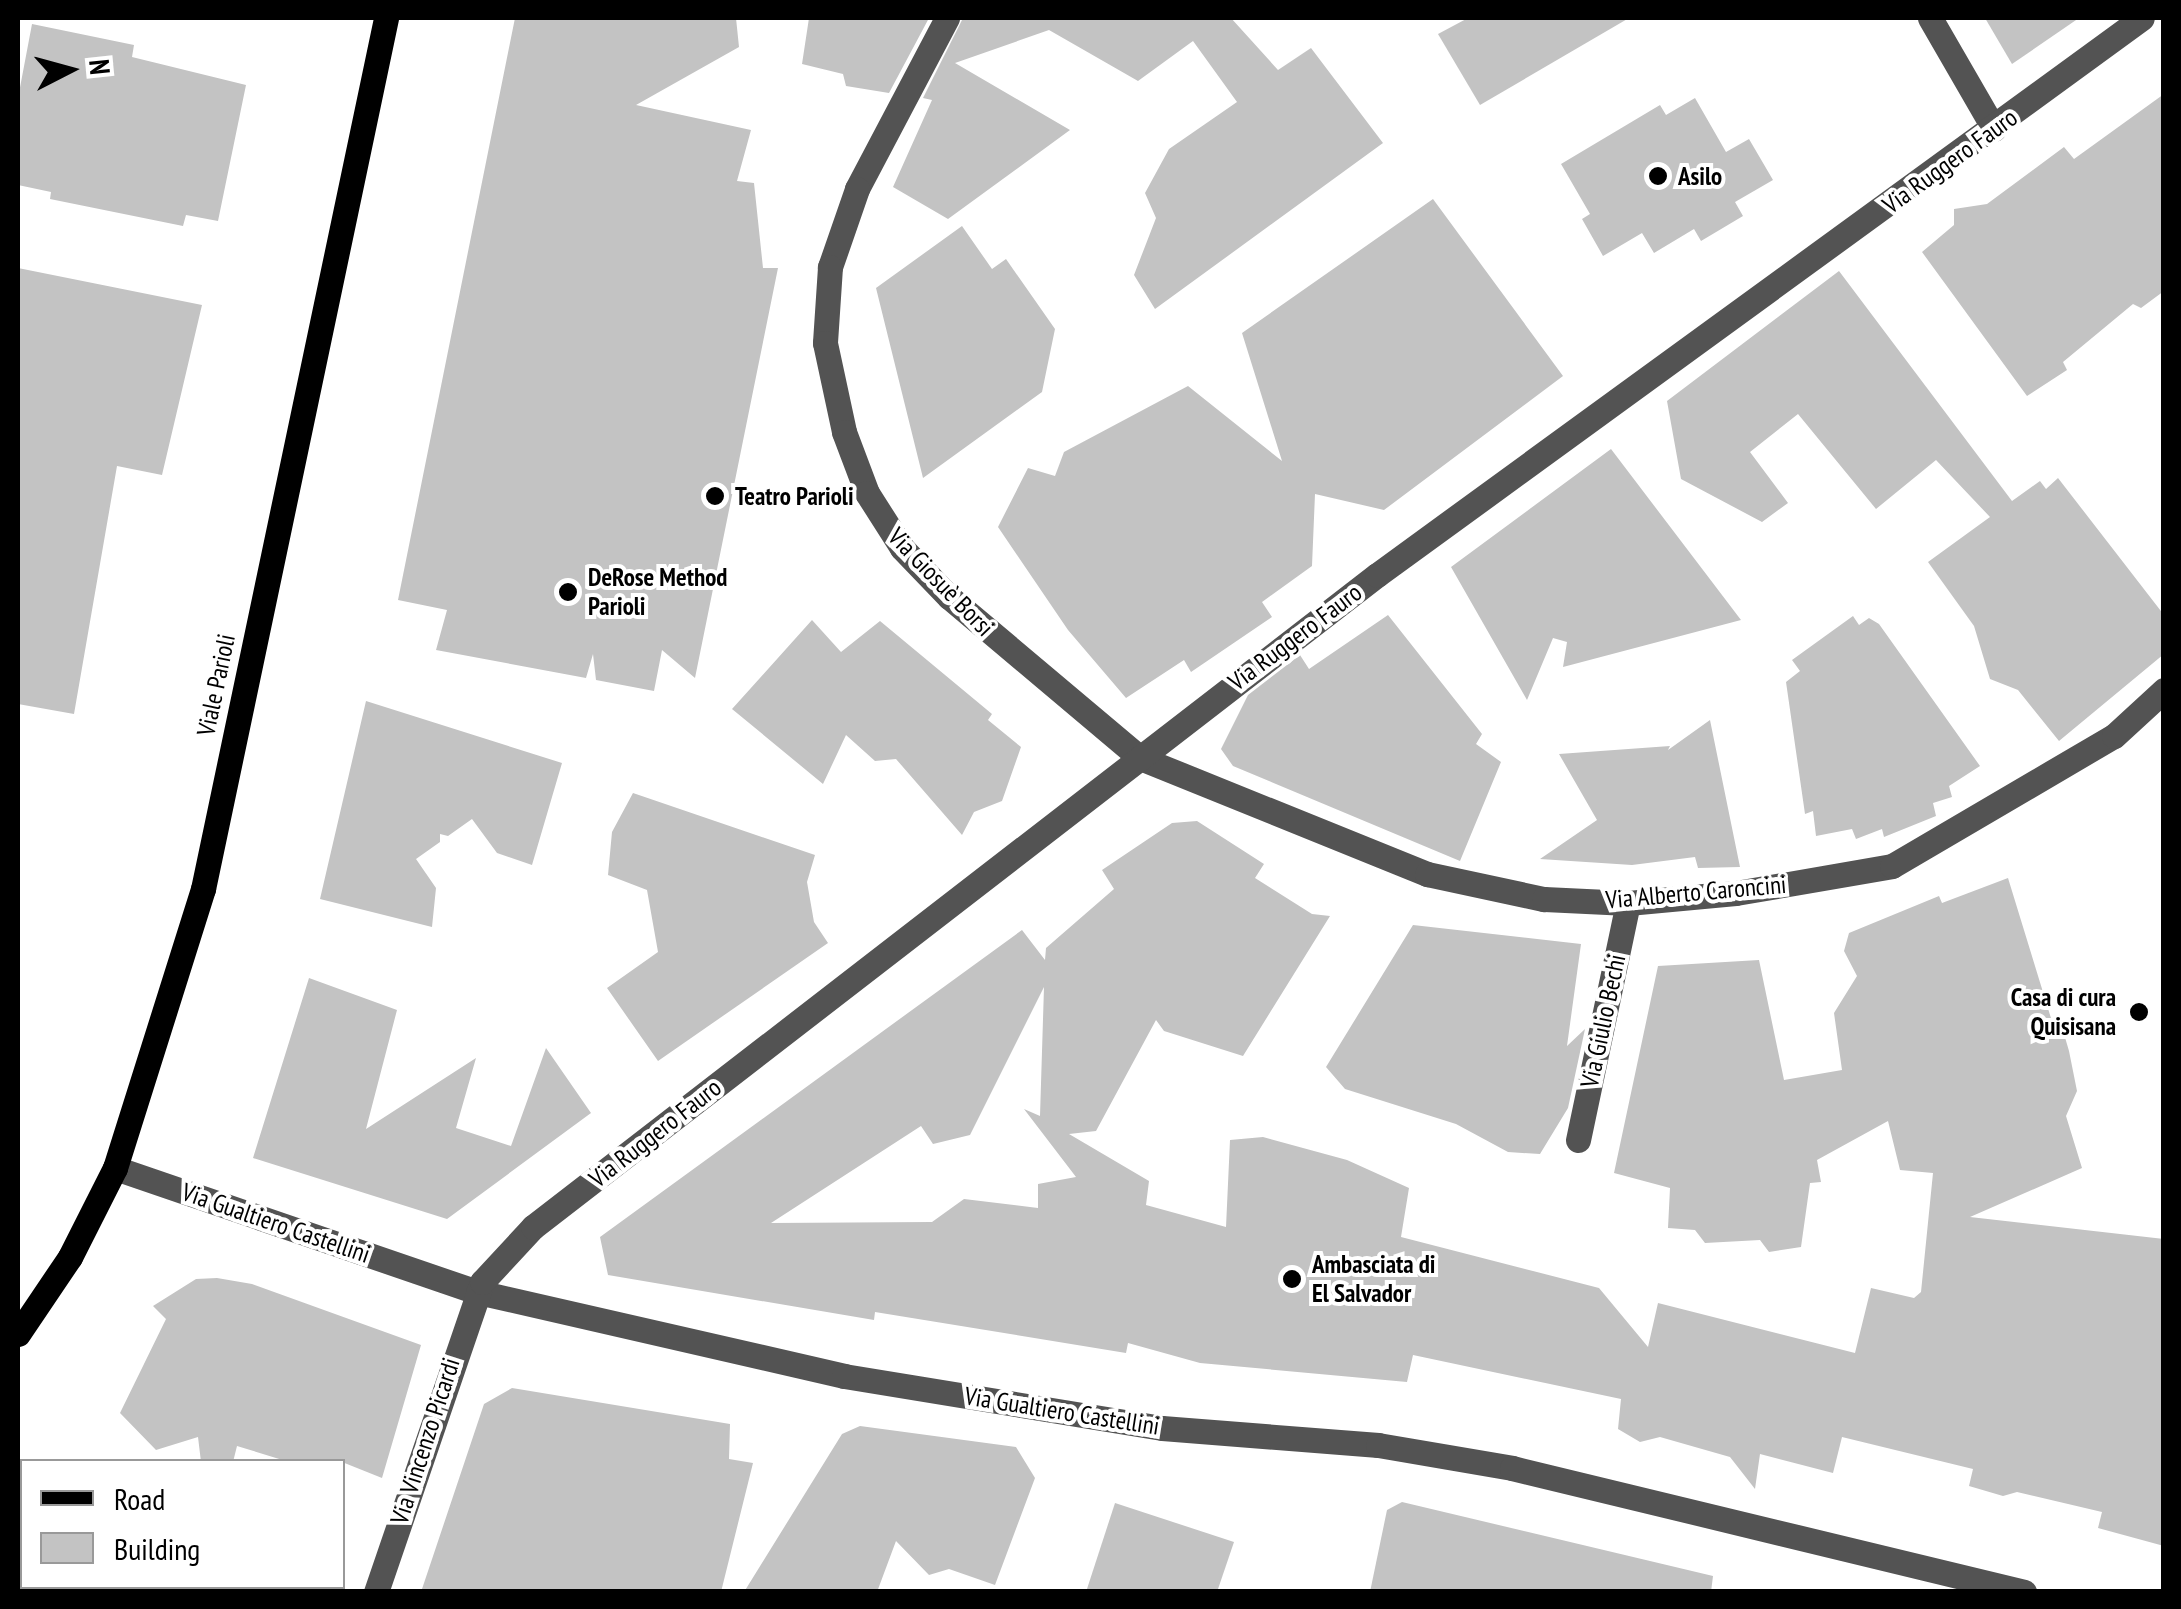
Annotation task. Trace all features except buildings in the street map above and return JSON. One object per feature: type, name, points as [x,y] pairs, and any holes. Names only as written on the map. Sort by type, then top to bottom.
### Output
[{"type":"main road","name":"Viale Parioli","points":[[18,1334],[70,1257],[115,1168],[202,889],[386,18]]},
{"type":"street","name":"Via Giosuè Borsi","points":[[947,18],[857,189],[830,267],[825,344],[844,432],[867,493],[902,548],[948,597],[1140,758]]},
{"type":"street","points":[[1930,18],[1994,129]]},
{"type":"street","name":"Via Ruggero Fauro","points":[[478,1292],[496,1261],[532,1227],[1140,758],[1534,458],[1994,129],[2142,18]]},
{"type":"street","name":"Via Alberto Caroncini","points":[[1140,758],[1427,874],[1544,899],[1628,903],[1736,893],[1892,866],[2114,736],[2164,690]]},
{"type":"street","name":"Via Giulio Bechi","points":[[1578,1140],[1628,903]]},
{"type":"street","name":"Via Gualtiero Castellini","points":[[115,1168],[478,1292],[844,1376],[1162,1428],[1378,1445],[1512,1468],[2024,1592]]},
{"type":"street","name":"Via Vincenzo Picardi","points":[[376,1592],[478,1292]]},
{"type":"place","name":"Asilo","points":[[1658,176]]},
{"type":"place","name":"Teatro Parioli","points":[[715,496]]},
{"type":"place","name":"DeRose Method Parioli","points":[[568,592]]},
{"type":"place","name":"Casa di cura Quisisana","points":[[2139,1012]]},
{"type":"place","name":"Ambasciata di El Salvador","points":[[1292,1279]]}]
